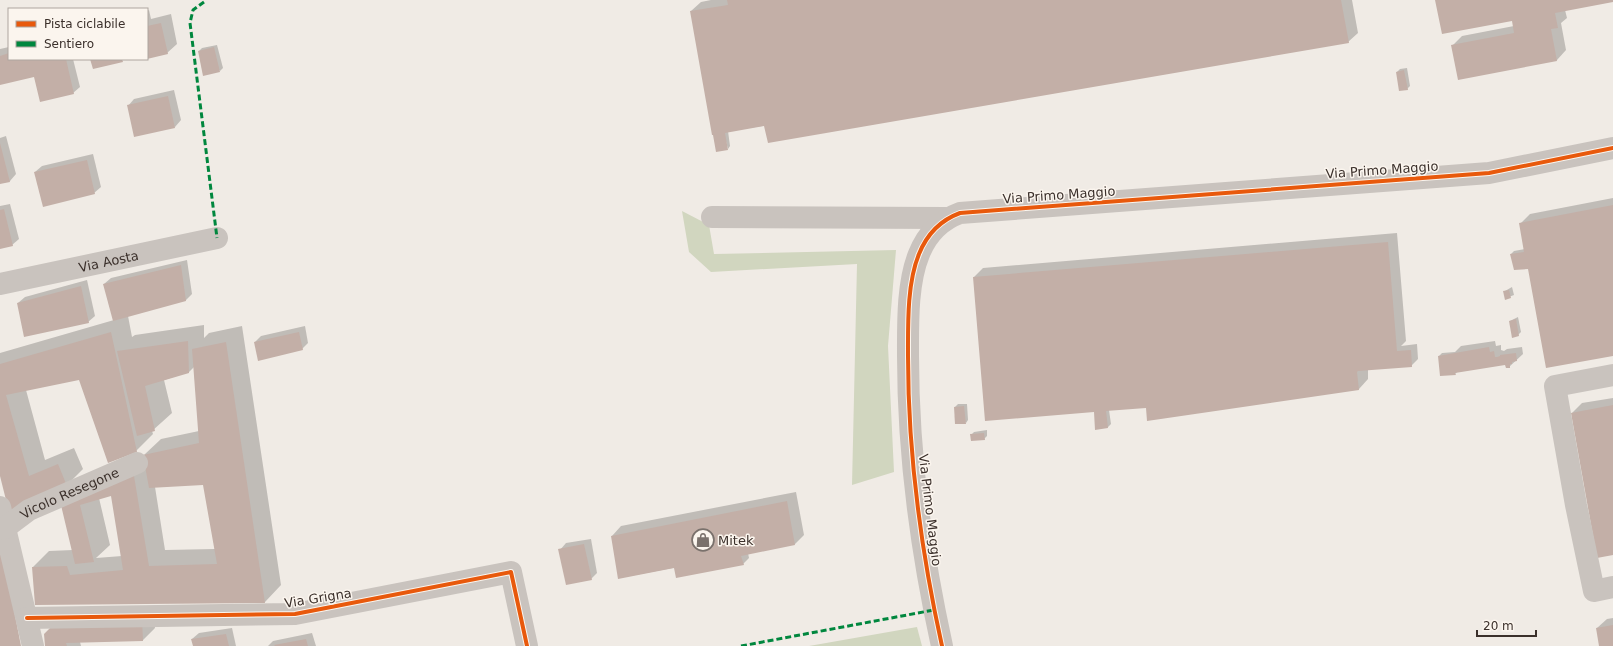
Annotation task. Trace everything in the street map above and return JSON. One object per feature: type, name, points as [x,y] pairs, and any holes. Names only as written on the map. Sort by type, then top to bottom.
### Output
[{"type":"street","name":"Via Primo Maggio","points":[[942,646],[934,610],[916,504],[908,400],[908,330],[913,275],[919,253],[930,235],[945,218],[960,212],[1489,173],[1613,148]]},
{"type":"street","points":[[712,217],[945,218]]},
{"type":"street","name":"Via Aosta","points":[[0,284],[217,238]]},
{"type":"street","points":[[1613,375],[1556,386],[1576,505],[1594,591],[1613,587]]},
{"type":"street","name":"Vicolo Resegone","points":[[3,528],[29,510],[137,462]]},
{"type":"street","points":[[0,506],[3,528],[33,646]]},
{"type":"street","name":"Via Grigna","points":[[26,618],[295,614],[511,572],[527,646]]},
{"type":"green space","points":[[682,211],[709,225],[714,254],[896,250],[888,346],[894,472],[852,485],[857,264],[711,272],[689,252]]},
{"type":"green space","points":[[917,627],[922,646],[809,646]]},
{"type":"building","points":[[727,0],[1341,0],[1349,43],[768,143],[764,126],[725,133],[728,150],[716,152],[690,11],[728,5]]},
{"type":"building","points":[[1435,0],[1613,0],[1613,2],[1555,13],[1558,28],[1551,29],[1557,61],[1458,80],[1451,45],[1514,33],[1512,21],[1442,34]]},
{"type":"building","points":[[161,23],[168,54],[148,59],[148,26]]},
{"type":"building","points":[[214,47],[220,72],[203,76],[198,51]]},
{"type":"building","points":[[8,53],[8,60],[66,60],[74,94],[40,102],[34,77],[0,85],[0,56]]},
{"type":"building","points":[[90,60],[122,60],[123,62],[93,69]]},
{"type":"building","points":[[1404,70],[1408,90],[1399,91],[1396,72]]},
{"type":"building","points":[[168,96],[175,128],[134,137],[127,105]]},
{"type":"building","points":[[0,143],[10,182],[0,184]]},
{"type":"building","points":[[87,160],[95,194],[43,207],[34,172]]},
{"type":"building","points":[[1613,205],[1613,356],[1546,368],[1528,269],[1514,270],[1510,254],[1524,252],[1519,223]]},
{"type":"building","points":[[4,209],[13,246],[0,249],[0,210]]},
{"type":"building","points":[[1388,242],[1397,351],[1411,350],[1412,367],[1358,371],[1359,390],[1147,421],[1146,408],[1106,411],[1108,428],[1095,430],[1094,412],[985,421],[973,277]]},
{"type":"building","points":[[181,265],[186,301],[113,321],[103,284]]},
{"type":"building","points":[[81,286],[89,323],[24,337],[17,303]]},
{"type":"building","points":[[1509,290],[1511,298],[1505,300],[1503,291]]},
{"type":"building","points":[[1516,319],[1519,336],[1512,338],[1509,321]]},
{"type":"building","points":[[111,332],[137,452],[108,463],[79,380],[6,395],[29,476],[58,464],[67,486],[9,512],[0,476],[0,364]]},
{"type":"building","points":[[299,332],[303,350],[258,361],[254,342]]},
{"type":"building","points":[[188,341],[189,373],[145,386],[155,431],[137,436],[117,351]]},
{"type":"building","points":[[226,342],[265,603],[35,605],[32,567],[67,566],[70,575],[123,570],[111,496],[80,505],[94,562],[75,564],[60,501],[133,470],[149,566],[217,564],[203,485],[149,488],[143,455],[199,443],[192,349]]},
{"type":"building","points":[[1489,347],[1490,352],[1494,351],[1495,357],[1516,353],[1517,361],[1510,364],[1510,368],[1506,368],[1505,365],[1455,373],[1456,375],[1440,376],[1438,356]]},
{"type":"building","points":[[1613,405],[1613,555],[1597,558],[1571,413]]},
{"type":"building","points":[[964,406],[966,424],[955,424],[954,407]]},
{"type":"building","points":[[984,433],[985,440],[971,441],[970,434]]},
{"type":"building","points":[[787,501],[795,545],[741,556],[744,565],[676,578],[674,568],[618,579],[611,536]]},
{"type":"building","points":[[1,543],[21,646],[0,646]]},
{"type":"building","points":[[584,544],[592,580],[566,585],[558,549]]},
{"type":"building","points":[[142,619],[143,641],[66,643],[67,646],[45,646],[44,634],[53,625]]},
{"type":"building","points":[[1613,625],[1613,646],[1599,646],[1596,628]]},
{"type":"building","points":[[226,634],[229,646],[193,646],[191,639]]},
{"type":"building","points":[[306,639],[308,646],[274,645]]},
{"type":"marked path","points":[[204,2],[193,10],[190,23],[217,238]]},
{"type":"marked path","points":[[741,646],[934,610]]},
{"type":"cycle path","points":[[942,646],[928,574],[917,502],[910,429],[908,356],[909,304],[915,265],[926,240],[941,224],[960,213],[1489,173],[1613,148]]},
{"type":"cycle path","points":[[27,618],[295,614],[511,572],[527,646]]},
{"type":"place","name":"Mitek","points":[[703,540]]}]
